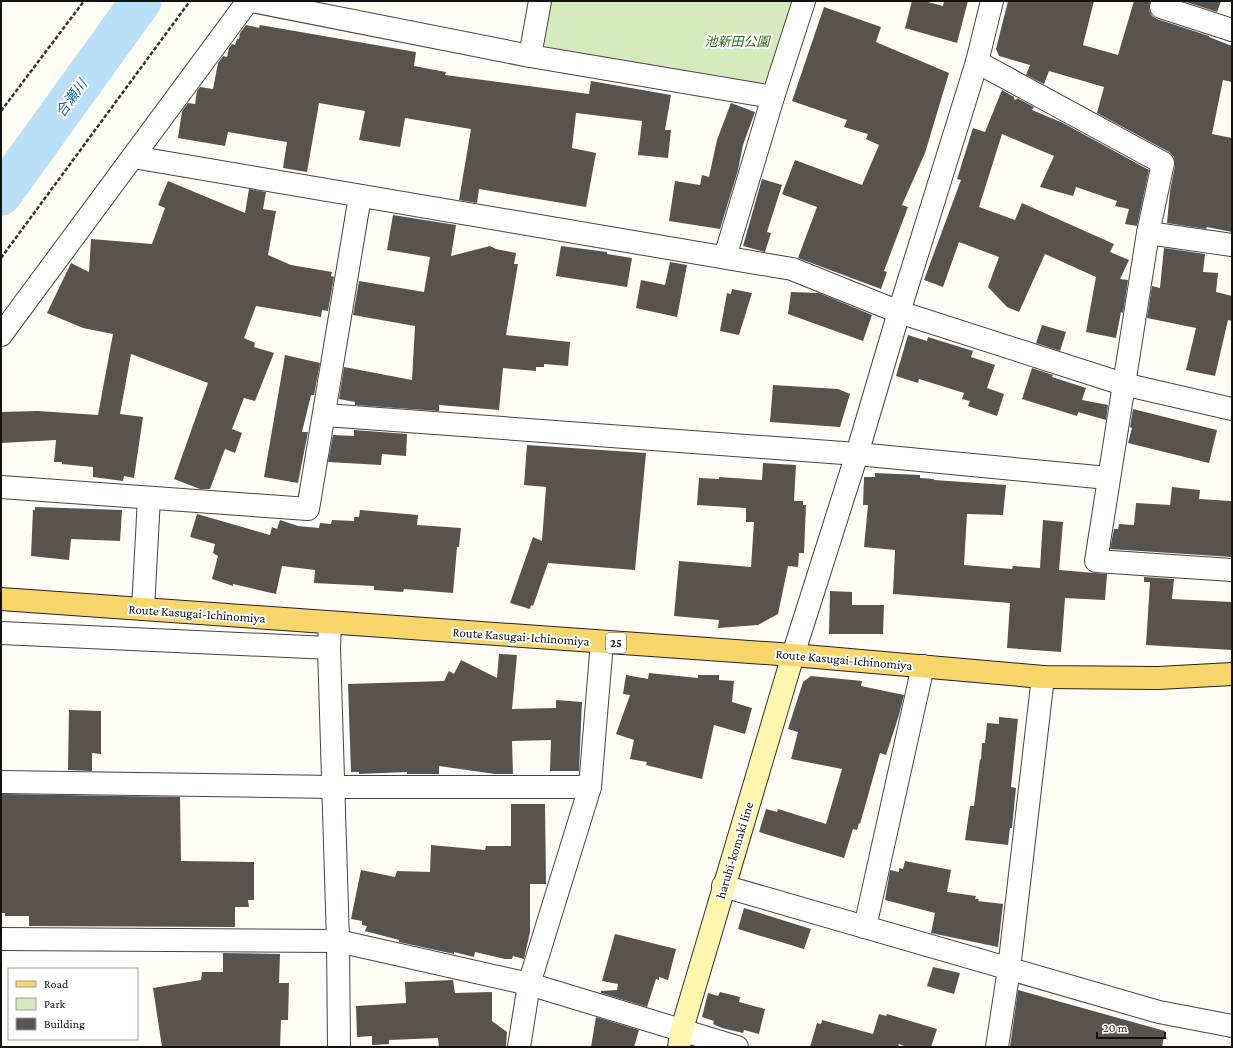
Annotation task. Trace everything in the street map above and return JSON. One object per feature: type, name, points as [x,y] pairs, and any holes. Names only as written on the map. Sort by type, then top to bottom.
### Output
[{"type":"main road","name":"Route Kasugai-Ichinomiya","points":[[1,599],[793,655],[1043,677],[1158,678],[1232,674]]},
{"type":"main road","name":"haruhi-komaki line","points":[[680,1038],[723,886],[793,655]]},
{"type":"street","points":[[1,335],[248,1]]},
{"type":"street","points":[[252,1],[530,56],[773,97]]},
{"type":"street","points":[[530,56],[540,1]]},
{"type":"street","points":[[725,257],[773,97],[804,1]]},
{"type":"street","points":[[793,655],[857,454],[898,312],[977,62],[992,1]]},
{"type":"street","points":[[1163,1],[1161,7],[1232,30]]},
{"type":"street","points":[[977,62],[1163,163],[1148,233],[1096,561],[1232,570]]},
{"type":"street","points":[[133,157],[792,269],[898,312],[1123,384],[1232,409]]},
{"type":"street","points":[[1,487],[308,509],[325,415],[360,196]]},
{"type":"street","points":[[1148,233],[1232,245]]},
{"type":"street","points":[[325,415],[857,454],[1108,478]]},
{"type":"street","points":[[143,609],[149,498]]},
{"type":"street","points":[[330,623],[329,648],[338,941],[339,1047]]},
{"type":"street","points":[[1,633],[329,648]]},
{"type":"street","points":[[519,1047],[529,984],[590,788],[602,642]]},
{"type":"street","points":[[865,927],[923,666]]},
{"type":"street","points":[[997,1047],[1009,969],[1043,677]]},
{"type":"street","points":[[1,782],[333,787],[590,788]]},
{"type":"street","points":[[723,886],[1159,1012],[1232,1026]]},
{"type":"street","points":[[1,939],[338,941],[529,984],[680,1038],[737,1047]]},
{"type":"path","points":[[1,111],[84,1]]},
{"type":"path","points":[[1,258],[190,1]]},
{"type":"green space","name":"池新田公園","points":[[547,1],[795,1],[768,80],[759,86],[547,48],[541,40]]},
{"type":"building","points":[[912,1],[924,1],[943,6],[944,1],[968,1],[957,43],[905,28]]},
{"type":"building","points":[[1008,1],[1094,1],[1083,45],[1118,55],[1134,1],[1150,1],[1149,10],[1152,16],[1157,19],[1209,36],[1232,46],[1232,82],[1223,80],[1212,134],[1232,138],[1232,232],[1207,227],[1206,229],[1167,223],[1170,191],[1175,166],[1174,157],[1169,152],[1097,113],[1104,87],[1049,71],[1044,84],[1026,75],[1030,65],[999,56],[996,49]]},
{"type":"building","points":[[1183,1],[1221,1],[1217,12]]},
{"type":"building","points":[[824,7],[881,27],[876,42],[949,73],[925,153],[902,205],[908,207],[884,271],[887,272],[881,289],[798,258],[817,207],[782,194],[795,160],[862,185],[879,145],[866,139],[868,134],[844,127],[847,120],[792,101]]},
{"type":"building","points":[[246,25],[259,28],[260,25],[416,52],[414,66],[446,72],[445,75],[589,94],[591,81],[671,95],[665,130],[671,130],[668,158],[638,155],[642,121],[576,113],[572,148],[596,153],[586,207],[479,189],[477,203],[459,200],[471,129],[405,118],[400,147],[359,140],[365,111],[319,103],[307,172],[283,168],[287,142],[228,132],[225,146],[178,138],[182,111],[188,103],[195,104],[197,91],[200,87],[213,89],[218,63],[223,56],[227,57],[229,48],[232,44],[235,45],[237,39],[239,39],[240,33]]},
{"type":"building","points":[[1002,90],[1014,97],[1014,99],[1016,100],[1017,98],[1034,107],[1032,110],[1063,123],[1149,170],[1137,226],[1125,224],[1129,209],[1115,206],[1117,201],[1076,187],[1073,196],[1040,187],[1054,156],[1002,134],[979,207],[1015,220],[1022,203],[1114,244],[1110,252],[1129,260],[1120,279],[1128,280],[1123,313],[1121,312],[1116,338],[1086,332],[1096,277],[1045,254],[1019,312],[1007,307],[988,287],[999,257],[959,242],[943,287],[924,280],[961,180],[957,179],[973,128],[985,132]]},
{"type":"building","points":[[731,103],[755,112],[743,145],[738,170],[720,229],[669,221],[675,181],[700,185],[702,175],[709,177],[717,140]]},
{"type":"building","points":[[762,179],[782,185],[767,232],[771,233],[765,252],[743,246]]},
{"type":"building","points":[[168,181],[245,213],[249,189],[266,192],[263,209],[276,211],[268,255],[291,265],[332,272],[331,276],[334,277],[328,311],[322,310],[321,317],[256,306],[244,338],[255,343],[254,347],[274,353],[255,401],[244,398],[232,429],[242,433],[235,453],[225,449],[210,489],[200,489],[174,479],[208,383],[131,354],[120,414],[143,417],[134,478],[124,476],[123,481],[93,477],[93,467],[54,462],[56,440],[1,443],[1,412],[38,411],[98,415],[113,334],[83,328],[47,313],[71,263],[89,272],[91,239],[152,244],[165,208],[158,205]]},
{"type":"building","points":[[393,215],[456,225],[451,256],[490,246],[496,249],[516,253],[514,264],[518,264],[506,335],[570,342],[568,366],[544,364],[544,367],[536,367],[536,371],[503,368],[499,410],[439,405],[439,411],[355,405],[355,402],[339,399],[344,367],[412,380],[415,326],[353,315],[359,281],[424,292],[430,257],[387,250]]},
{"type":"building","points":[[561,246],[607,252],[607,254],[632,258],[627,287],[556,276]]},
{"type":"building","points":[[1164,248],[1205,254],[1203,272],[1218,273],[1216,292],[1232,296],[1232,321],[1228,320],[1215,376],[1186,370],[1196,328],[1147,318],[1152,286],[1160,288]]},
{"type":"building","points":[[670,262],[687,265],[677,317],[636,308],[641,280],[665,285]]},
{"type":"building","points":[[732,289],[752,293],[739,335],[720,331],[727,293],[731,294]]},
{"type":"building","points":[[791,292],[819,293],[872,315],[863,341],[788,314]]},
{"type":"building","points":[[1042,325],[1066,332],[1060,351],[1036,343]]},
{"type":"building","points":[[908,335],[927,341],[928,337],[973,351],[971,357],[995,365],[987,388],[1004,394],[997,416],[968,406],[970,401],[962,399],[964,393],[919,379],[918,383],[896,376]]},
{"type":"building","points":[[285,355],[320,363],[314,395],[311,395],[302,432],[308,432],[298,483],[264,477]]},
{"type":"building","points":[[1032,368],[1053,375],[1052,377],[1086,388],[1082,400],[1108,405],[1106,420],[1078,412],[1077,416],[1022,399]]},
{"type":"building","points":[[773,385],[838,389],[850,394],[840,427],[770,422]]},
{"type":"building","points":[[1133,409],[1217,430],[1209,463],[1128,443],[1132,428],[1130,427]]},
{"type":"building","points":[[354,430],[407,434],[406,456],[382,454],[381,465],[328,462],[333,435],[354,436]]},
{"type":"building","points":[[527,445],[646,453],[635,570],[548,563],[533,606],[531,605],[530,609],[510,603],[533,537],[542,541],[546,487],[524,485]]},
{"type":"building","points":[[763,463],[796,465],[794,501],[803,501],[803,505],[806,505],[804,553],[799,553],[798,567],[788,566],[778,614],[758,625],[718,628],[719,620],[674,616],[679,561],[751,567],[754,522],[746,522],[746,508],[697,505],[699,478],[719,479],[719,477],[762,480]]},
{"type":"building","points":[[875,473],[920,475],[920,478],[934,480],[1006,485],[1003,515],[967,514],[964,565],[1012,569],[1013,566],[1040,568],[1043,520],[1063,522],[1059,570],[1107,574],[1105,600],[1065,598],[1061,652],[1007,648],[1010,603],[893,594],[895,550],[864,547],[868,505],[863,505],[864,477],[875,477]]},
{"type":"building","points":[[1172,487],[1200,490],[1199,499],[1231,501],[1232,557],[1110,549],[1114,529],[1118,529],[1119,524],[1134,525],[1136,503],[1170,505]]},
{"type":"building","points":[[35,507],[122,510],[120,541],[71,539],[69,560],[31,556],[33,510],[35,510]]},
{"type":"building","points":[[360,510],[418,515],[417,525],[461,528],[459,547],[457,547],[453,593],[404,589],[403,592],[374,590],[374,586],[314,583],[315,570],[282,566],[276,594],[233,584],[233,586],[212,579],[218,556],[213,553],[215,544],[190,537],[197,514],[270,535],[272,527],[277,529],[280,520],[298,526],[319,528],[320,523],[331,524],[332,520],[354,521],[354,517],[359,517]]},
{"type":"building","points":[[1144,577],[1174,579],[1172,599],[1232,602],[1232,650],[1146,645],[1150,582],[1144,582]]},
{"type":"building","points":[[830,591],[852,592],[852,605],[884,605],[883,634],[829,634]]},
{"type":"building","points":[[499,654],[517,655],[512,709],[556,708],[556,700],[582,702],[579,771],[550,771],[551,740],[512,741],[513,774],[495,774],[439,766],[439,774],[407,774],[407,772],[359,774],[359,772],[351,772],[348,684],[444,681],[449,671],[454,674],[461,660],[497,678]]},
{"type":"building","points":[[649,673],[698,678],[698,675],[719,675],[719,680],[734,681],[732,702],[752,708],[745,734],[714,725],[702,779],[646,765],[647,762],[630,759],[634,740],[616,734],[630,695],[623,694],[626,675],[648,679]]},
{"type":"building","points":[[811,676],[862,681],[861,686],[904,695],[886,755],[880,753],[860,824],[859,823],[857,830],[853,829],[844,858],[759,832],[766,809],[777,812],[778,809],[826,824],[842,769],[791,759],[798,732],[788,729],[803,682]]},
{"type":"building","points":[[69,710],[101,711],[101,754],[92,753],[92,771],[68,770]]},
{"type":"building","points":[[999,717],[1018,719],[1011,787],[1016,788],[1012,828],[1010,828],[1008,845],[965,840],[970,806],[974,806],[982,743],[985,743],[987,723],[999,724]]},
{"type":"building","points":[[1,794],[180,797],[181,861],[254,862],[254,900],[248,900],[249,907],[235,907],[235,927],[29,926],[29,916],[5,916],[5,913],[1,913]]},
{"type":"building","points":[[511,804],[545,804],[546,884],[530,884],[530,932],[524,959],[513,956],[512,959],[505,959],[475,952],[474,957],[399,942],[399,940],[365,931],[367,926],[362,925],[362,921],[351,919],[361,870],[395,877],[397,871],[430,872],[431,845],[485,850],[486,846],[511,846]]},
{"type":"building","points":[[905,861],[951,870],[947,892],[976,896],[975,899],[979,899],[978,901],[1003,904],[998,947],[931,933],[935,913],[885,900],[890,870],[899,872],[899,868],[903,869]]},
{"type":"building","points":[[744,908],[811,929],[804,949],[738,929]]},
{"type":"building","points":[[615,934],[676,949],[668,980],[659,977],[659,980],[656,979],[647,1007],[601,993],[601,991],[617,990],[618,984],[602,981]]},
{"type":"building","points":[[223,953],[280,954],[279,983],[289,983],[288,1020],[281,1020],[280,1047],[162,1047],[153,988],[201,980],[202,972],[223,972]]},
{"type":"building","points":[[933,967],[960,973],[954,994],[927,986]]},
{"type":"building","points":[[453,980],[455,993],[492,992],[492,1021],[507,1032],[506,1047],[439,1047],[438,1038],[389,1040],[389,1044],[372,1045],[372,1036],[357,1037],[356,1006],[406,1003],[405,982]]},
{"type":"building","points":[[1018,990],[1165,1031],[1162,1047],[1010,1047]]},
{"type":"building","points":[[720,992],[740,997],[739,1002],[765,1009],[759,1034],[744,1030],[743,1033],[722,1028],[713,1024],[714,1021],[702,1017],[708,993],[718,996]]},
{"type":"building","points":[[879,1014],[886,1016],[887,1014],[937,1029],[931,1047],[907,1047],[899,1044],[898,1047],[810,1047],[817,1023],[821,1024],[822,1020],[873,1034]]},
{"type":"building","points":[[596,1017],[639,1030],[634,1047],[591,1047]]},
{"type":"waterway","name":"合瀬川","points":[[1,195],[141,1]]}]
